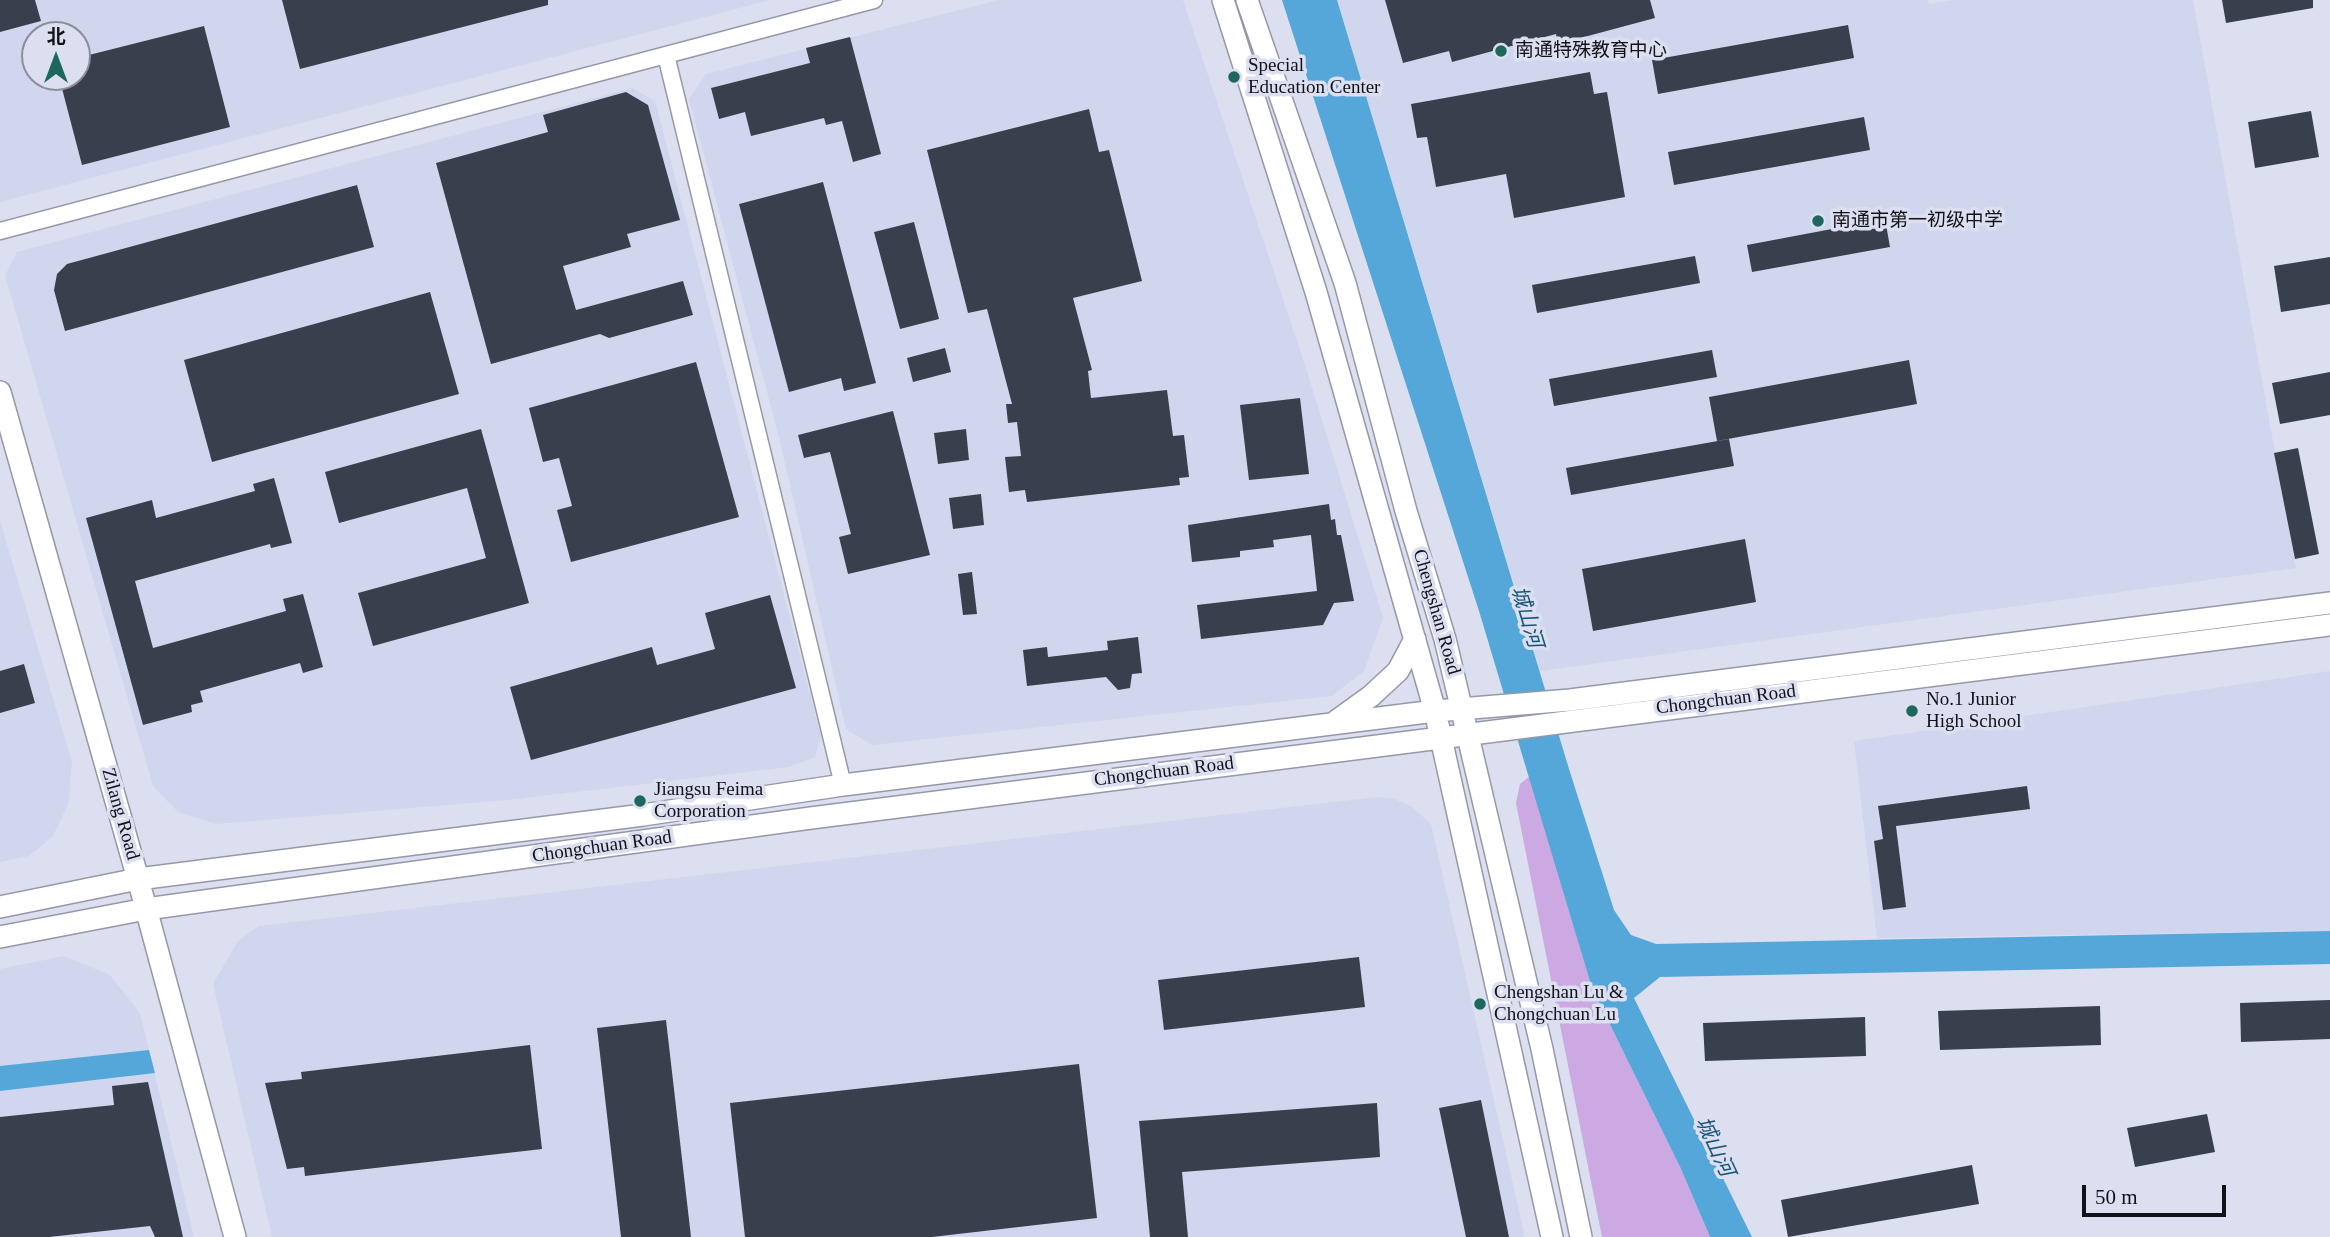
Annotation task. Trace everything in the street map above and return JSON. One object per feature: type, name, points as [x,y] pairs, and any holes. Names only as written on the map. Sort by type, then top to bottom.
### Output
[{"type":"main road","name":"Chengshan Road","points":[[1223,0],[1316,292],[1435,711],[1552,1237]]},
{"type":"main road","name":"Chengshan Road","points":[[1247,0],[1345,283],[1406,511],[1445,639],[1542,1049],[1581,1237]]},
{"type":"main road","name":"Zilang Road","points":[[0,392],[138,879],[235,1237]]},
{"type":"main road","name":"Chongchuan Road","points":[[0,937],[146,909],[811,818],[1492,730],[1572,709],[2330,603]]},
{"type":"main road","name":"Chongchuan Road","points":[[0,906],[138,879],[643,815],[843,785],[1435,711],[1488,707],[1572,709],[2330,625]]},
{"type":"main road","points":[[1332,724],[1371,696],[1398,671],[1415,639]]},
{"type":"street","points":[[0,231],[874,0]]},
{"type":"street","points":[[666,55],[843,785]]},
{"type":"shaded area","points":[[0,0],[770,0],[0,202]]},
{"type":"shaded area","points":[[999,0],[1183,0],[1305,365],[1383,618],[1364,671],[1332,696],[872,745],[846,729],[779,437],[689,99],[706,74]]},
{"type":"shaded area","name":"南通市第一初级中学","points":[[1337,0],[1928,0],[1929,4],[1954,0],[2193,0],[2296,568],[1540,671]]},
{"type":"shaded area","points":[[632,88],[655,101],[821,736],[815,757],[789,767],[508,800],[216,824],[178,812],[153,786],[5,275],[17,252]]},
{"type":"shaded area","points":[[0,521],[72,762],[69,802],[53,836],[29,856],[0,862]]},
{"type":"shaded area","points":[[2330,671],[2330,931],[1877,938],[1854,741]]},
{"type":"shaded area","points":[[1530,776],[1592,988],[1681,1169],[1710,1237],[1602,1237],[1516,803],[1520,784]]},
{"type":"shaded area","points":[[1377,797],[1392,798],[1412,807],[1431,824],[1525,1237],[272,1237],[213,984],[238,941],[259,926]]},
{"type":"shaded area","points":[[64,956],[110,975],[140,1013],[194,1237],[0,1237],[0,969]]},
{"type":"water","points":[[1282,0],[1337,0],[1569,769],[1614,910],[1631,935],[1656,944],[2330,931],[2330,964],[1660,977],[1634,998],[1752,1237],[1710,1237],[1681,1169],[1592,988],[1479,611]]},
{"type":"water","points":[[149,1050],[155,1073],[0,1091],[0,1066]]},
{"type":"building","points":[[0,0],[35,0],[41,21],[21,21],[21,26],[0,32]]},
{"type":"building","points":[[282,0],[548,0],[548,5],[300,69]]},
{"type":"building","points":[[1385,0],[1650,0],[1655,18],[1558,44],[1556,34],[1452,62],[1449,51],[1403,63]]},
{"type":"building","points":[[2222,0],[2313,0],[2313,8],[2226,23]]},
{"type":"building","points":[[1848,25],[1854,58],[1658,94],[1652,60]]},
{"type":"building","points":[[204,26],[230,127],[82,165],[63,91],[91,91],[91,54]]},
{"type":"building","points":[[850,37],[881,154],[853,162],[842,121],[826,125],[824,118],[751,136],[745,112],[719,119],[711,88],[810,63],[806,48]]},
{"type":"building","points":[[1590,72],[1594,94],[1607,92],[1625,197],[1514,218],[1506,174],[1436,187],[1427,137],[1417,138],[1411,104]]},
{"type":"building","points":[[626,92],[648,105],[680,220],[627,234],[631,247],[563,266],[576,310],[683,281],[693,315],[609,338],[600,334],[491,364],[436,163],[548,132],[543,115]]},
{"type":"building","points":[[1089,109],[1099,152],[1109,150],[1142,281],[1073,298],[1092,370],[1088,371],[1091,398],[1167,390],[1173,436],[1184,435],[1189,477],[1179,478],[1180,485],[1027,502],[1025,490],[1009,492],[1005,457],[1021,456],[1017,422],[1008,423],[1006,404],[1012,404],[987,309],[968,313],[927,150]]},
{"type":"building","points":[[2311,111],[2319,157],[2255,168],[2248,122]]},
{"type":"building","points":[[1864,117],[1870,150],[1674,185],[1668,152]]},
{"type":"building","points":[[823,182],[876,383],[844,391],[841,378],[789,392],[739,204]]},
{"type":"building","points":[[357,185],[374,247],[65,331],[54,290],[57,274],[67,264]]},
{"type":"building","points":[[1885,219],[1890,247],[1752,272],[1747,245]]},
{"type":"building","points":[[914,222],[939,319],[900,329],[874,232]]},
{"type":"building","points":[[1695,256],[1700,283],[1537,313],[1532,285]]},
{"type":"building","points":[[2330,257],[2330,304],[2281,312],[2274,266]]},
{"type":"building","points":[[430,292],[459,394],[212,462],[184,360]]},
{"type":"building","points":[[945,348],[951,372],[913,382],[907,358]]},
{"type":"building","points":[[1712,350],[1717,377],[1554,406],[1549,379]]},
{"type":"building","points":[[1909,360],[1917,404],[1717,441],[1709,397]]},
{"type":"building","points":[[696,362],[739,517],[571,562],[557,510],[572,506],[559,458],[543,462],[529,408]]},
{"type":"building","points":[[2330,372],[2330,415],[2280,424],[2272,383]]},
{"type":"building","points":[[1300,398],[1309,474],[1249,480],[1240,405]]},
{"type":"building","points":[[893,411],[930,555],[848,574],[839,537],[851,534],[830,452],[804,458],[798,435]]},
{"type":"building","points":[[481,429],[529,603],[373,646],[358,593],[486,558],[467,488],[339,523],[325,472]]},
{"type":"building","points":[[966,429],[969,460],[938,464],[934,433]]},
{"type":"building","points":[[1729,439],[1734,466],[1571,495],[1566,468]]},
{"type":"building","points":[[2298,448],[2319,554],[2295,559],[2274,453]]},
{"type":"building","points":[[274,478],[292,543],[271,548],[270,544],[135,581],[153,648],[286,611],[283,599],[303,594],[323,667],[303,673],[300,663],[200,691],[203,702],[191,705],[192,712],[143,725],[86,518],[152,500],[156,518],[255,491],[253,484]]},
{"type":"building","points":[[981,494],[984,525],[953,529],[949,498]]},
{"type":"building","points":[[1329,504],[1331,520],[1335,519],[1337,535],[1341,535],[1354,601],[1334,603],[1323,625],[1201,639],[1197,605],[1317,591],[1311,535],[1273,540],[1274,547],[1240,551],[1240,557],[1192,562],[1188,525]]},
{"type":"building","points":[[1745,539],[1756,602],[1593,631],[1582,569]]},
{"type":"building","points":[[972,572],[977,614],[963,615],[958,574]]},
{"type":"building","points":[[770,595],[796,688],[531,760],[510,687],[652,647],[657,665],[715,649],[705,613]]},
{"type":"building","points":[[1138,637],[1142,673],[1132,674],[1130,688],[1118,690],[1106,677],[1027,686],[1023,650],[1047,647],[1048,657],[1108,650],[1107,641]]},
{"type":"building","points":[[24,664],[35,703],[0,713],[0,671]]},
{"type":"building","points":[[2027,786],[2030,809],[1896,826],[1906,907],[1883,910],[1874,841],[1883,839],[1878,806]]},
{"type":"building","points":[[1359,957],[1365,1007],[1164,1030],[1158,980]]},
{"type":"building","points":[[2330,1000],[2330,1039],[2241,1042],[2240,1003]]},
{"type":"building","points":[[2100,1006],[2101,1045],[1940,1050],[1938,1011]]},
{"type":"building","points":[[1865,1017],[1866,1056],[1705,1061],[1703,1023]]},
{"type":"building","points":[[666,1020],[691,1237],[621,1237],[597,1028]]},
{"type":"building","points":[[530,1045],[542,1149],[305,1176],[304,1167],[287,1169],[265,1083],[302,1079],[301,1072]]},
{"type":"building","points":[[1079,1064],[1097,1218],[932,1237],[745,1237],[730,1103]]},
{"type":"building","points":[[148,1082],[183,1237],[155,1237],[150,1226],[49,1237],[0,1237],[0,1117],[114,1105],[112,1086]]},
{"type":"building","points":[[1481,1100],[1509,1237],[1466,1237],[1439,1108]]},
{"type":"building","points":[[1377,1103],[1380,1157],[1182,1172],[1188,1237],[1150,1237],[1139,1121]]},
{"type":"building","points":[[2207,1114],[2215,1152],[2135,1167],[2127,1128]]},
{"type":"building","points":[[1972,1165],[1979,1204],[1788,1237],[1781,1200]]},
{"type":"place","name":"南通特殊教育中心","points":[[1501,51]]},
{"type":"place","name":"Special Education Center","points":[[1234,77]]},
{"type":"place","name":"南通市第一初级中学","points":[[1818,221]]},
{"type":"place","name":"No.1 Junior High School","points":[[1912,711]]},
{"type":"place","name":"Jiangsu Feima Corporation","points":[[640,801]]},
{"type":"place","name":"Chengshan Lu & Chongchuan Lu","points":[[1480,1004]]},
{"type":"water label","name":"城山河","points":[[1526,617]]},
{"type":"water label","name":"城山河","points":[[1714,1147]]}]
